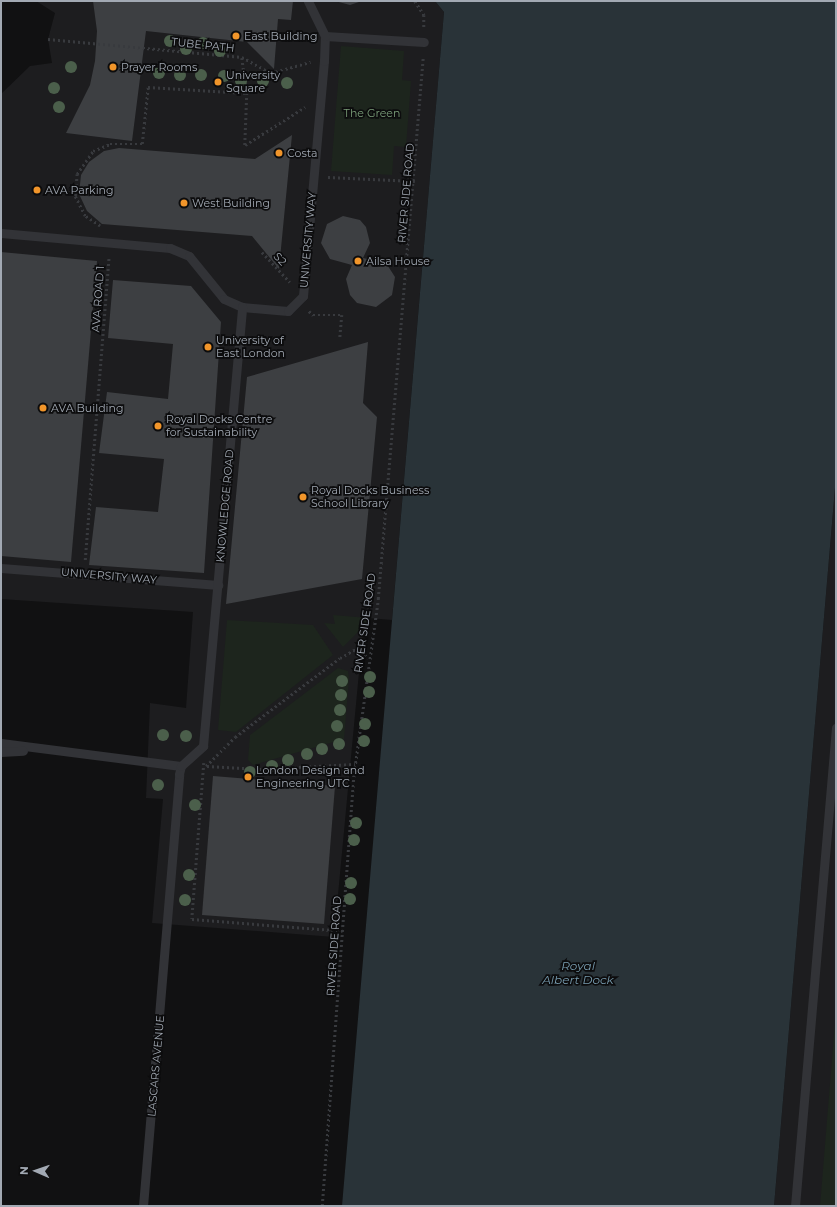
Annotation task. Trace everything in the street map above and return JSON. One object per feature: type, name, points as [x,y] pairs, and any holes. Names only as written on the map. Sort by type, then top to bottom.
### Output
[{"type":"lane","name":"UNIVERSITY WAY","points":[[1,233],[170,248],[189,256],[224,298],[242,308],[288,310],[301,298],[322,96],[325,36],[308,1]]},
{"type":"lane","points":[[325,36],[424,42]]},
{"type":"lane","name":"KNOWLEDGE ROAD","points":[[198,750],[203,746],[242,308]]},
{"type":"lane","name":"UNIVERSITY WAY","points":[[1,568],[218,586]]},
{"type":"lane","points":[[795,1206],[836,728]]},
{"type":"lane","points":[[1,743],[43,751],[181,766],[198,750]]},
{"type":"lane","points":[[1,752],[43,751]]},
{"type":"lane","name":"LASCARS AVENUE","points":[[143,1206],[181,766]]},
{"type":"path","name":"RIVER SIDE ROAD","points":[[322,1206],[356,764],[368,658],[378,599],[416,181],[424,42],[424,15],[415,1]]},
{"type":"path","name":"TUBE PATH","points":[[48,39],[75,40],[242,57],[271,73],[301,62],[324,61]]},
{"type":"path","points":[[242,57],[247,93],[245,145],[322,96]]},
{"type":"path","points":[[109,243],[102,227],[85,216],[75,196],[77,174],[93,151],[110,144],[142,144],[148,87],[247,93]]},
{"type":"path","points":[[314,176],[416,181]]},
{"type":"path","name":"AVA ROAD 1","points":[[84,574],[109,243]]},
{"type":"path","name":"S2","points":[[262,252],[313,314],[342,315],[340,339]]},
{"type":"path","points":[[206,766],[235,737],[340,658],[356,648],[368,658]]},
{"type":"path","points":[[198,750],[206,766],[192,919],[343,931]]},
{"type":"path","points":[[206,766],[259,768],[356,764]]},
{"type":"shaded area","name":"University of East London","points":[[36,1],[435,1],[444,12],[392,620],[368,618],[363,630],[334,937],[152,923],[163,799],[146,798],[150,703],[186,708],[193,612],[1,599],[1,94],[30,66],[52,63],[48,39],[55,13]]},
{"type":"shaded area","points":[[836,476],[836,1206],[774,1206]]},
{"type":"green space","name":"The Green","points":[[341,46],[404,51],[402,80],[411,81],[406,147],[394,146],[392,175],[331,171]]},
{"type":"green space","points":[[333,615],[368,618],[368,622],[343,647],[324,623],[335,624]]},
{"type":"green space","points":[[227,620],[313,625],[333,655],[236,732],[218,730]]},
{"type":"green space","points":[[338,668],[348,671],[349,679],[344,739],[253,765],[248,760],[250,735]]},
{"type":"green space","points":[[836,1010],[836,1206],[820,1206]]},
{"type":"water","name":"Royal Albert Dock","points":[[435,1],[836,1],[836,476],[774,1206],[342,1206],[444,12]]},
{"type":"building","points":[[93,1],[293,1],[291,20],[278,19],[274,69],[247,42],[146,31],[132,141],[66,133],[90,85],[95,61],[97,31]]},
{"type":"building","points":[[335,1],[362,1],[350,5]]},
{"type":"building","name":"West Building","points":[[292,135],[279,269],[252,236],[102,224],[87,211],[79,194],[81,175],[89,162],[104,151],[119,148],[255,159]]},
{"type":"building","name":"Ailsa House","points":[[343,216],[360,220],[366,227],[370,243],[363,258],[386,263],[395,277],[392,295],[376,307],[357,303],[350,295],[346,279],[352,265],[330,259],[321,243],[327,224]]},
{"type":"building","name":"AVA Building","points":[[1,252],[97,261],[71,562],[1,556]]},
{"type":"building","name":"Royal Docks Centre for Sustainability","points":[[113,280],[191,286],[221,322],[204,573],[89,565],[96,507],[158,512],[164,459],[99,453],[107,392],[168,399],[173,344],[108,338]]},
{"type":"building","name":"Royal Docks Business School Library","points":[[368,342],[363,403],[377,417],[362,579],[226,604],[247,377]]},
{"type":"building","points":[[213,776],[335,786],[324,924],[202,915]]},
{"type":"place","name":"East Building","points":[[236,36]]},
{"type":"place","name":"Prayer Rooms","points":[[113,67]]},
{"type":"place","name":"University Square","points":[[218,82]]},
{"type":"place","name":"Costa","points":[[279,153]]},
{"type":"place","name":"AVA Parking","points":[[37,190]]},
{"type":"place","name":"West Building","points":[[184,203]]},
{"type":"place","name":"Ailsa House","points":[[358,261]]},
{"type":"place","name":"University of East London","points":[[208,347]]},
{"type":"place","name":"AVA Building","points":[[43,408]]},
{"type":"place","name":"Royal Docks Centre for Sustainability","points":[[158,426]]},
{"type":"place","name":"Royal Docks Business School Library","points":[[303,497]]},
{"type":"place","name":"London Design and Engineering UTC","points":[[248,777]]}]
